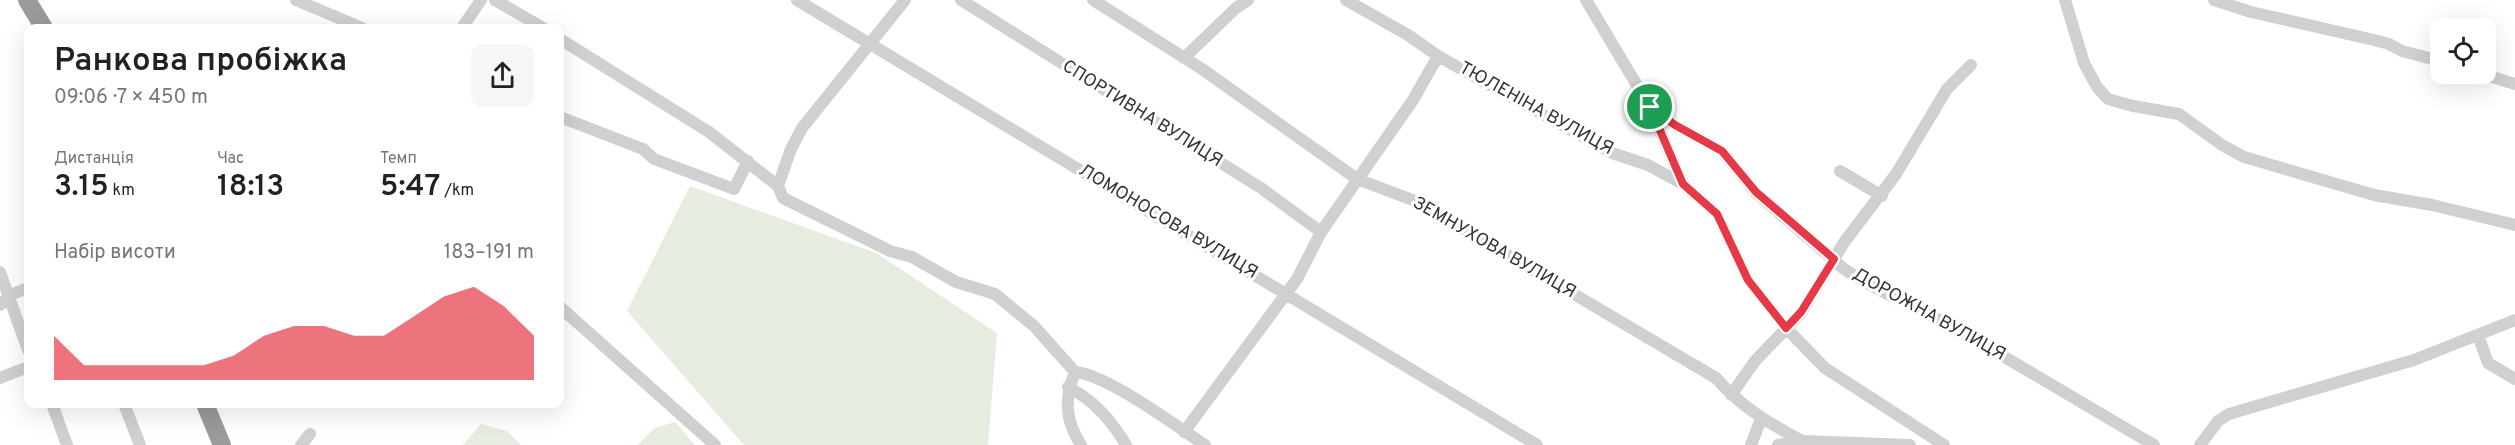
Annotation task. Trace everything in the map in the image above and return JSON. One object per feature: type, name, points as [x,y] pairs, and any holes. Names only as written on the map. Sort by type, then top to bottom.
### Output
[{"type":"highway","points":[[27,0],[42,24]]},
{"type":"highway","points":[[207,408],[222,445]]},
{"type":"street","points":[[296,0],[353,24]]},
{"type":"street","points":[[465,24],[481,0]]},
{"type":"street","points":[[495,0],[536,24]]},
{"type":"street","name":"ЛОМОНОСОВА ВУЛИЦЯ","points":[[797,0],[1537,445]]},
{"type":"street","points":[[778,186],[791,149],[802,128],[905,0]]},
{"type":"street","name":"СПОРТИВНА ВУЛИЦЯ","points":[[961,0],[1261,188],[1321,232]]},
{"type":"street","name":"ЗЕМНУХОВА ВУЛИЦЯ","points":[[1093,0],[1184,58],[1357,178],[1418,202],[1716,378],[1731,395],[1761,419],[1802,441]]},
{"type":"street","points":[[1184,58],[1236,8],[1248,0]]},
{"type":"street","name":"ТЮЛЕНІНА ВУЛИЦЯ","points":[[1346,0],[1408,35],[1438,56],[1612,153],[1648,165],[1683,184],[1717,214],[1748,280],[1786,328],[1825,368],[1944,445]]},
{"type":"street","name":"ДОРОЖНА ВУЛИЦЯ","points":[[1586,0],[1650,107],[1675,125],[1722,151],[1756,192],[1860,280],[1912,304],[2154,445]]},
{"type":"street","points":[[2065,0],[2084,63],[2097,87],[2108,99],[2179,114],[2222,145],[2244,157],[2374,195],[2432,205],[2515,225]]},
{"type":"street","points":[[2214,0],[2251,12],[2374,40],[2430,58]]},
{"type":"street","points":[[564,41],[654,96],[748,161],[778,186],[783,198],[890,251],[912,257],[956,282],[995,294],[1034,326],[1075,372],[1088,373],[1205,445]]},
{"type":"street","points":[[1184,432],[1297,279],[1321,232],[1413,100],[1438,56]]},
{"type":"street","points":[[1731,395],[1755,361],[1801,312],[1834,259],[1882,196],[1947,89],[1971,65]]},
{"type":"street","points":[[2496,78],[2515,84]]},
{"type":"street","points":[[1650,107],[1683,184]]},
{"type":"street","points":[[564,119],[643,149],[654,159],[734,189],[748,161]]},
{"type":"street","points":[[1840,171],[1882,196]]},
{"type":"street","points":[[0,272],[24,340]]},
{"type":"street","points":[[0,305],[10,295],[24,290]]},
{"type":"street","points":[[564,311],[715,445]]},
{"type":"street","points":[[2200,445],[2218,421],[2229,414],[2414,360],[2515,320]]},
{"type":"street","points":[[2478,335],[2488,363],[2515,379]]},
{"type":"street","points":[[0,378],[24,369]]},
{"type":"street","points":[[1075,372],[1068,387],[1067,415],[1073,432],[1082,445]]},
{"type":"street","points":[[1068,387],[1093,402],[1117,430],[1126,445]]},
{"type":"street","points":[[53,408],[67,445]]},
{"type":"street","points":[[126,408],[140,445]]},
{"type":"street","points":[[1751,445],[1761,419]]},
{"type":"street","points":[[301,445],[310,434]]},
{"type":"street","points":[[1781,445],[1802,441],[1910,445]]},
{"type":"shaded area","points":[[690,186],[876,253],[997,333],[988,445],[744,445],[627,311]]},
{"type":"shaded area","points":[[675,422],[695,445],[637,445],[655,428]]},
{"type":"shaded area","points":[[481,424],[507,431],[521,445],[463,445]]},
{"type":"route","points":[[1650,107],[1675,125],[1722,151],[1756,192],[1834,259],[1801,312],[1786,328],[1748,280],[1717,214],[1683,184],[1650,107]]}]
